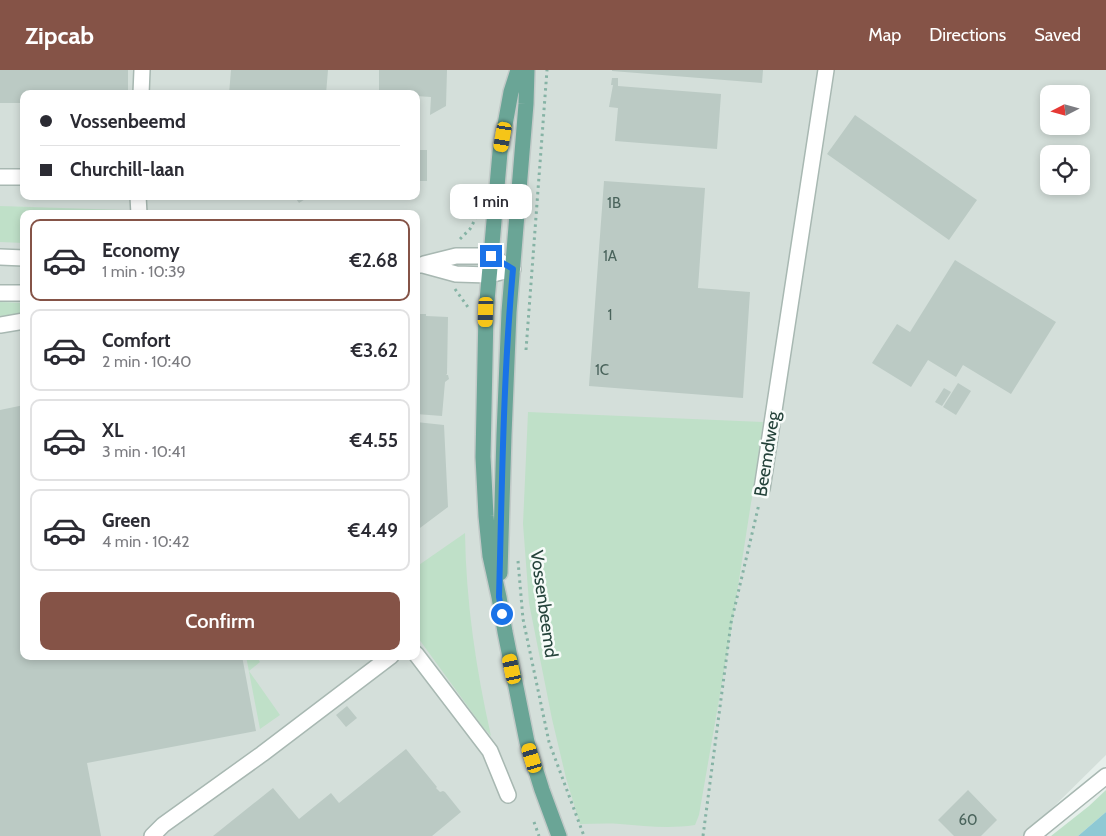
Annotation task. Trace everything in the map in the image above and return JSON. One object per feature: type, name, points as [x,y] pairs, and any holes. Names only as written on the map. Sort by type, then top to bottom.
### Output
[{"type":"main road","name":"Vossenbeemd","points":[[518,70],[511,92],[500,152],[486,312],[482,457],[490,556],[504,632],[527,742],[559,836]]},
{"type":"main road","name":"Vossenbeemd","points":[[499,597],[509,312],[526,104],[527,70]]},
{"type":"street","points":[[141,90],[142,70]]},
{"type":"street","name":"Beemdweg","points":[[762,489],[826,70]]},
{"type":"street","points":[[0,177],[20,177]]},
{"type":"street","points":[[420,264],[456,256],[491,256],[513,269]]},
{"type":"street","points":[[0,257],[20,258]]},
{"type":"street","points":[[420,264],[456,274],[489,275],[513,269]]},
{"type":"street","points":[[0,293],[20,293]]},
{"type":"street","points":[[0,325],[20,322]]},
{"type":"street","points":[[420,659],[490,751],[508,795]]},
{"type":"street","points":[[152,836],[163,825],[262,754],[386,660]]},
{"type":"street","points":[[1032,836],[1106,776]]},
{"type":"path","points":[[526,351],[548,70]]},
{"type":"path","points":[[456,256],[457,242],[470,229],[479,213]]},
{"type":"path","points":[[456,274],[455,289],[471,311]]},
{"type":"path","name":"Beemdweg","points":[[703,836],[731,624],[762,489]]},
{"type":"path","name":"Vossenbeemd","points":[[518,552],[523,619],[549,742],[584,836]]},
{"type":"shaded area","points":[[0,70],[1106,70],[1106,755],[1024,836],[0,836]]},
{"type":"green space","points":[[0,206],[124,210],[20,210],[20,243],[0,242]]},
{"type":"green space","points":[[0,302],[20,303],[20,314],[0,316]]},
{"type":"green space","points":[[528,412],[763,422],[732,625],[699,815],[695,825],[666,827],[580,824],[566,778],[552,719],[529,603],[523,524]]},
{"type":"green space","points":[[465,533],[467,584],[473,635],[491,736],[420,641],[420,564]]},
{"type":"green space","points":[[247,660],[259,660],[260,662],[249,671],[280,715],[260,729]]},
{"type":"green space","points":[[1106,790],[1106,812],[1078,836],[1051,836],[1089,806]]},
{"type":"water","points":[[1106,812],[1106,836],[1078,836]]},
{"type":"building","points":[[0,70],[128,70],[128,90],[20,90],[20,103],[0,103]]},
{"type":"building","points":[[231,70],[328,70],[326,90],[229,90]]},
{"type":"building","points":[[379,70],[447,70],[446,106],[430,115],[431,97],[420,96],[420,90],[379,90]]},
{"type":"building","points":[[612,70],[763,70],[762,83]]},
{"type":"building","points":[[612,78],[618,78],[618,86],[721,94],[717,149],[615,141],[618,108],[609,107],[613,85],[611,85]]},
{"type":"building","points":[[855,115],[977,200],[949,240],[827,154]]},
{"type":"building","points":[[420,150],[427,150],[427,181],[420,181]]},
{"type":"building","points":[[604,181],[705,188],[698,288],[750,292],[743,398],[589,386]]},
{"type":"building","points":[[955,260],[1056,322],[1011,394],[963,365],[956,377],[928,360],[911,387],[872,363],[897,324],[910,332]]},
{"type":"building","points":[[420,314],[448,317],[446,375],[448,375],[449,379],[445,382],[442,416],[420,414]]},
{"type":"building","points":[[958,383],[971,391],[956,415],[943,407]]},
{"type":"building","points":[[944,388],[951,392],[942,406],[935,402]]},
{"type":"building","points":[[20,406],[20,660],[243,660],[256,731],[87,763],[101,836],[0,836],[0,410]]},
{"type":"building","points":[[420,422],[444,425],[448,507],[420,528]]},
{"type":"building","points":[[347,706],[357,718],[346,727],[336,715]]},
{"type":"building","points":[[406,749],[436,788],[440,792],[445,792],[461,812],[432,836],[213,836],[273,788],[299,819],[331,793],[339,803]]},
{"type":"building","points":[[968,790],[997,820],[981,836],[954,836],[938,820]]},
{"type":"route","points":[[491,256],[513,269],[509,312],[504,435],[499,597],[502,614]]}]
